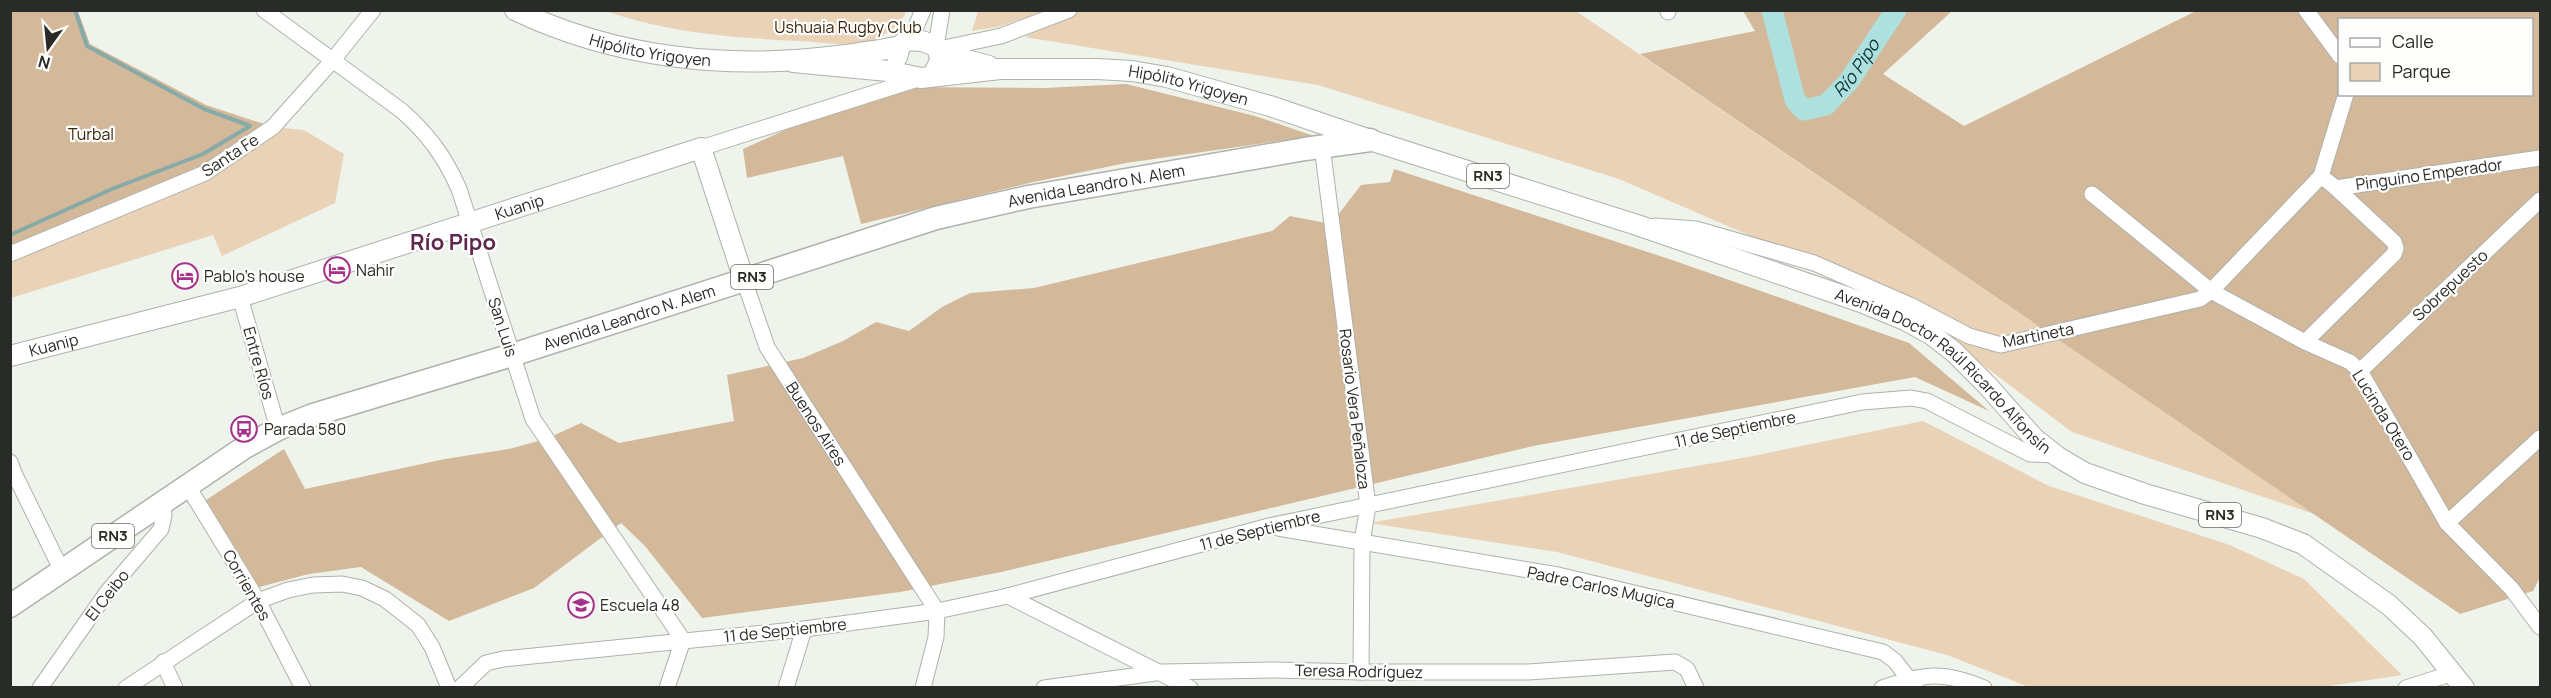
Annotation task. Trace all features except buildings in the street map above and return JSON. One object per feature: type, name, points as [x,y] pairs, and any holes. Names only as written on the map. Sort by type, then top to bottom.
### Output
[{"type":"highway","name":"Avenida Leandro N. Alem","points":[[10,606],[245,447],[278,429],[358,400],[512,355],[936,218],[980,207],[1322,146],[1370,140]]},
{"type":"main road","name":"Hipólito Yrigoyen","points":[[515,10],[571,34],[657,54],[749,63],[793,62],[919,75],[1000,69],[1132,71],[1167,77],[1270,106],[1370,140]]},
{"type":"main road","points":[[922,41],[939,49],[940,65],[919,75],[897,60],[904,43],[922,41]]},
{"type":"main road","name":"Hipólito Yrigoyen","points":[[793,62],[904,43]]},
{"type":"main road","name":"Hipólito Yrigoyen","points":[[939,49],[1000,69]]},
{"type":"main road","name":"Avenida Doctor Raúl Ricardo Alfonsín","points":[[1370,140],[1637,225],[1803,281],[1894,316],[1932,335],[1973,361],[2034,438],[2055,455],[2085,473],[2145,494],[2262,528],[2303,544],[2389,605],[2423,638],[2459,680]]},
{"type":"main road","name":"Kuanip","points":[[10,356],[240,297],[701,148]]},
{"type":"main road","name":"Buenos Aires","points":[[701,148],[744,280]]},
{"type":"street","name":"San Luis","points":[[264,10],[332,62],[402,111],[421,128],[447,164],[470,221],[534,419],[683,640]]},
{"type":"street","name":"Santa Fe","points":[[10,254],[206,173],[273,127],[332,62],[373,10]]},
{"type":"street","points":[[904,43],[912,34],[923,10]]},
{"type":"street","points":[[942,10],[939,49],[1001,36],[1069,10]]},
{"type":"street","points":[[2306,10],[2338,53]]},
{"type":"street","name":"Kuanip","points":[[701,148],[919,75]]},
{"type":"street","name":"Martineta","points":[[1637,225],[1696,229],[1814,263],[1910,305],[1968,336],[2001,345],[2200,299],[2211,291],[2321,176],[2345,96]]},
{"type":"street","name":"Rosario Vera Peñaloza","points":[[1322,146],[1368,506],[1362,542],[1360,672]]},
{"type":"street","name":"Pinguino Emperador","points":[[2321,176],[2336,188],[2541,158]]},
{"type":"street","points":[[2305,342],[2394,254],[2397,248],[2394,242],[2336,188]]},
{"type":"street","name":"Lucinda Otero","points":[[2092,194],[2211,291],[2305,342],[2350,362],[2360,371],[2448,523],[2511,588],[2541,627]]},
{"type":"street","name":"Sobrepuesto","points":[[2360,371],[2541,200]]},
{"type":"street","name":"Buenos Aires","points":[[744,280],[767,347],[937,611]]},
{"type":"street","name":"Entre Ríos","points":[[240,297],[278,429]]},
{"type":"street","name":"11 de Septiembre","points":[[460,687],[486,663],[503,659],[804,629],[937,611],[1008,596],[1269,526],[1862,402],[1911,398],[1927,401],[2030,454],[2055,455]]},
{"type":"street","points":[[2448,523],[2541,438]]},
{"type":"street","points":[[12,470],[62,571]]},
{"type":"street","name":"Corrientes","points":[[188,485],[258,601],[303,687]]},
{"type":"street","name":"El Ceibo","points":[[40,687],[108,591],[161,529],[164,515],[163,501]]},
{"type":"street","name":"Padre Carlos Mugica","points":[[1269,526],[1608,586],[1883,652],[1913,683]]},
{"type":"street","points":[[126,687],[258,601],[288,590],[313,585],[342,584],[362,588],[386,599],[418,625],[432,647],[449,687]]},
{"type":"street","points":[[1008,596],[1190,687]]},
{"type":"street","points":[[923,687],[936,636],[937,611]]},
{"type":"street","points":[[786,687],[804,629]]},
{"type":"street","points":[[667,687],[683,640]]},
{"type":"street","points":[[163,662],[176,687]]},
{"type":"street","name":"Teresa Rodríguez","points":[[1044,687],[1163,672],[1539,671],[1675,662],[1687,669],[1696,687]]},
{"type":"street","points":[[1539,671],[1539,687]]},
{"type":"street","points":[[1882,687],[1913,683],[1942,674],[1959,677],[1984,687]]},
{"type":"street","points":[[2406,687],[2459,680]]},
{"type":"green space","points":[[978,10],[1046,11],[997,27],[972,31]]},
{"type":"green space","points":[[1074,10],[1576,11],[2314,514],[2072,432],[1894,298],[1619,179],[1318,85],[1025,37]]},
{"type":"green space","name":"Turbal","points":[[11,11],[78,11],[90,44],[206,105],[273,127],[205,173],[11,254]]},
{"type":"green space","name":"Ushuaia Rugby Club","points":[[606,11],[906,11],[899,23],[886,34],[870,41],[848,44],[702,33],[653,25]]},
{"type":"green space","points":[[1743,11],[1952,11],[1883,74],[1964,126],[2196,11],[2540,11],[2540,577],[2533,591],[2460,614],[1640,54],[1755,31]]},
{"type":"green space","points":[[1126,84],[1255,116],[1314,136],[1126,163],[1029,183],[861,224],[843,156],[747,178],[743,149],[856,98],[887,87],[1044,88]]},
{"type":"green space","points":[[273,127],[304,130],[344,154],[335,203],[222,256],[213,235],[11,298],[11,254]]},
{"type":"green space","points":[[1394,169],[1672,260],[1909,343],[1989,411],[1915,377],[1533,446],[1001,572],[900,592],[702,618],[645,546],[621,523],[534,588],[449,621],[361,567],[309,574],[259,587],[206,500],[284,449],[305,489],[445,459],[509,449],[546,439],[581,423],[619,443],[734,421],[727,375],[803,358],[843,341],[876,322],[909,331],[942,307],[970,293],[1034,288],[1272,231],[1290,216],[1331,224],[1361,185],[1390,182]]},
{"type":"green space","points":[[1923,421],[2049,486],[2230,545],[2304,579],[2402,675],[2317,688],[2029,687],[1947,655],[1557,552],[1369,523],[1748,457]]},
{"type":"waterway","points":[[75,10],[87,46],[204,109],[248,125]]},
{"type":"waterway","name":"Río Pipo","points":[[1772,10],[1795,100],[1804,110],[1826,105],[1849,81],[1896,10]]},
{"type":"waterway","points":[[10,235],[112,189],[203,154],[250,126]]},
{"type":"place","name":"Nahir","points":[[337,270]]},
{"type":"place","name":"Pablo's house","points":[[185,276]]},
{"type":"place","name":"Parada 580","points":[[244,429]]},
{"type":"place","name":"Escuela 48","points":[[581,605]]},
{"type":"district","name":"Río Pipo","points":[[453,242]]}]
